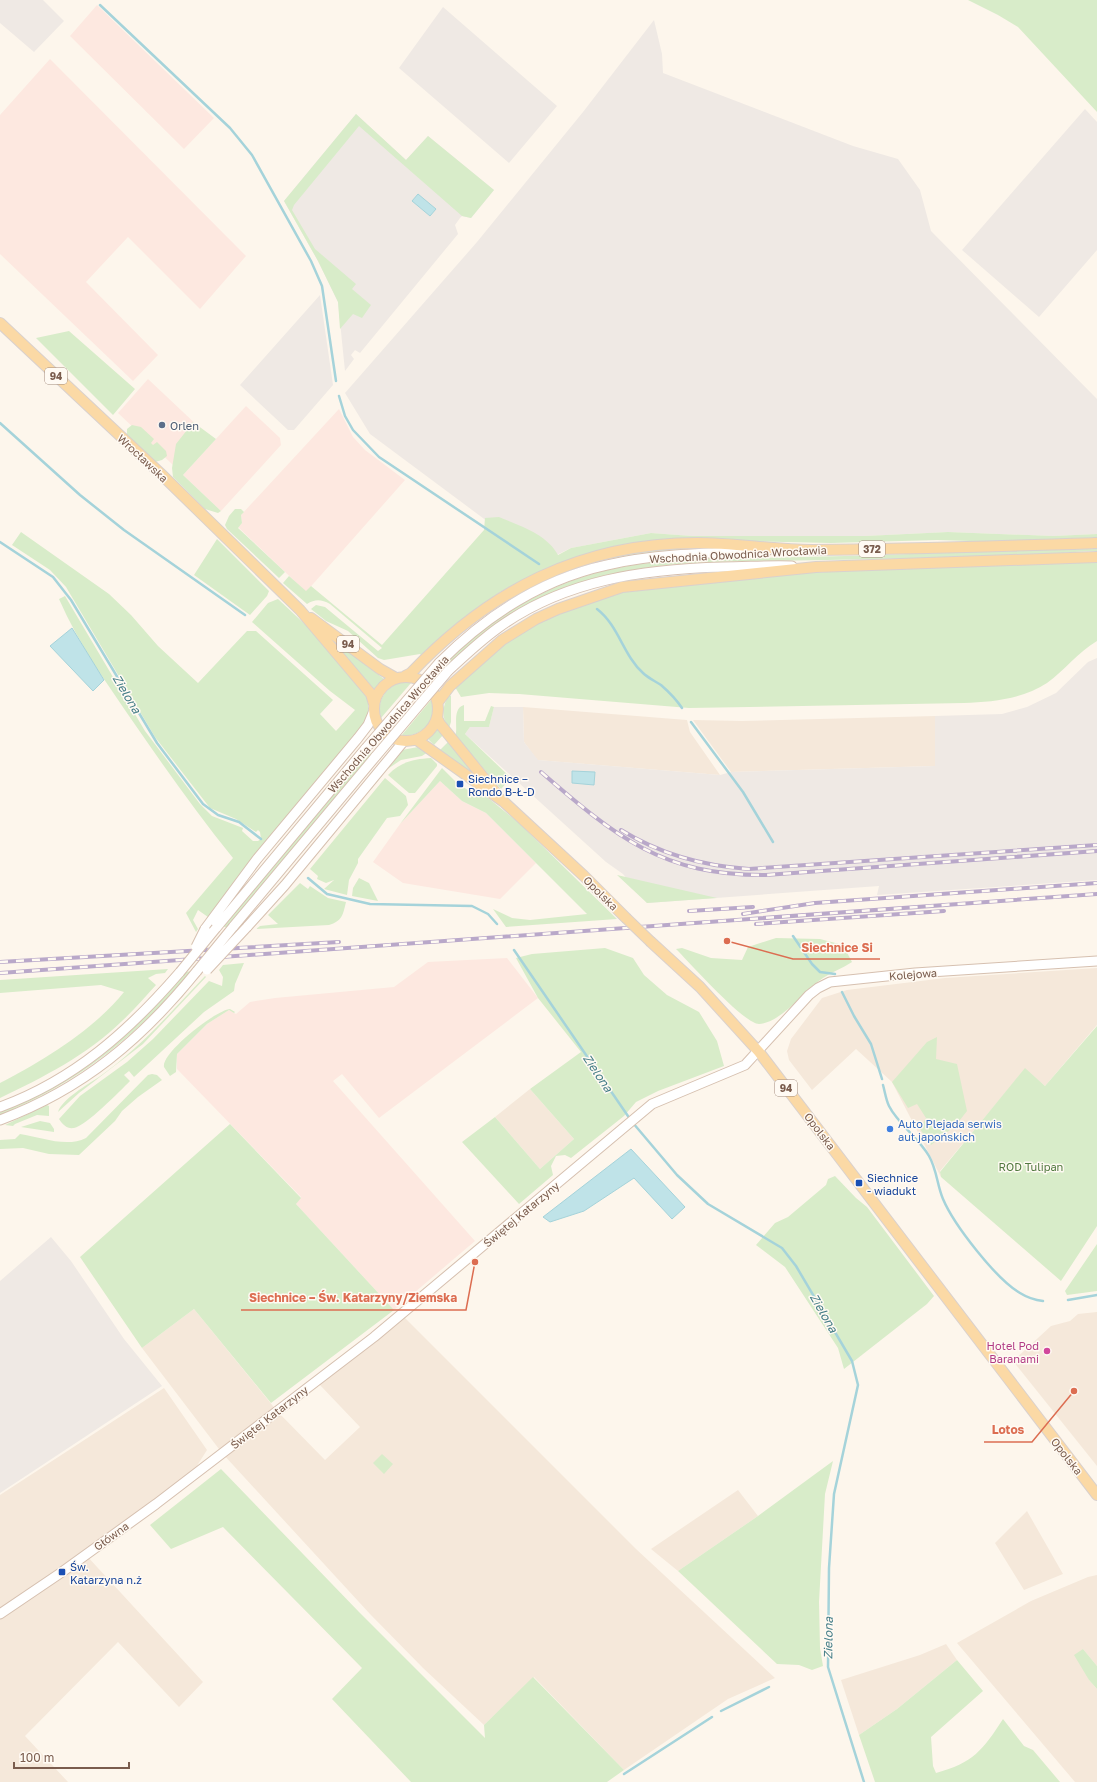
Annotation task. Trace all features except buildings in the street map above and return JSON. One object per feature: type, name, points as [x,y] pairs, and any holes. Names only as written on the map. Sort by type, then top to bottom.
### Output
[{"type":"main road","name":"Wrocławska","points":[[0,323],[162,475],[300,610]]},
{"type":"main road","points":[[191,959],[205,929],[257,859],[368,725],[378,692],[385,683],[411,673],[458,627],[487,606],[520,586],[560,568],[605,554],[655,545],[698,543],[784,550]]},
{"type":"main road","name":"Wschodnia Obwodnica Wrocławia","points":[[0,1107],[52,1083],[87,1061],[133,1023],[180,972],[438,663],[471,633],[497,613],[547,587],[582,572],[607,564],[654,557],[784,550],[1097,543]]},
{"type":"main road","name":"Wschodnia Obwodnica Wrocławia","points":[[0,1120],[44,1101],[90,1074],[139,1034],[197,971],[448,671],[485,637],[519,615],[556,596],[608,579],[659,570],[682,568],[785,566],[816,567],[1097,557]]},
{"type":"main road","points":[[417,740],[426,735],[433,727],[437,718],[438,702],[450,686],[495,645],[536,619],[579,601],[633,586],[816,567]]},
{"type":"main road","name":"94","points":[[300,610],[380,669],[400,677],[420,679],[431,688],[438,702]]},
{"type":"main road","name":"94","points":[[300,610],[371,694],[379,727],[384,733],[397,740],[417,740]]},
{"type":"main road","name":"Opolska","points":[[437,718],[444,729],[504,802]]},
{"type":"main road","name":"Opolska","points":[[417,740],[504,802],[700,987],[758,1052],[1097,1494]]},
{"type":"main road","points":[[179,992],[207,970],[285,885],[404,741]]},
{"type":"main road","name":"Kolejowa","points":[[758,1052],[809,995],[818,988],[830,982],[916,973],[1097,961]]},
{"type":"main road","name":"Świętej Katarzyny","points":[[220,1455],[374,1337],[642,1112],[660,1100],[745,1065],[758,1052]]},
{"type":"main road","name":"Główna","points":[[0,1614],[99,1545],[220,1455]]},
{"type":"shaded area","points":[[0,0],[43,0],[64,21],[34,52],[0,23]]},
{"type":"shaded area","points":[[97,5],[214,118],[184,149],[70,36]]},
{"type":"shaded area","points":[[443,7],[557,106],[509,163],[399,68]]},
{"type":"shaded area","points":[[654,20],[662,54],[663,73],[853,146],[898,159],[920,190],[931,231],[1097,399],[1097,534],[1053,536],[948,532],[865,536],[692,536],[651,533],[571,548],[542,562],[370,434],[345,393],[477,242],[583,112]]},
{"type":"shaded area","points":[[50,59],[246,256],[200,309],[128,237],[86,282],[158,355],[133,381],[0,254],[0,115]]},
{"type":"shaded area","points":[[1085,109],[1097,122],[1097,250],[1039,317],[962,250]]},
{"type":"shaded area","points":[[356,114],[406,160],[428,136],[494,190],[471,218],[462,216],[460,218],[455,225],[458,234],[360,353],[355,350],[351,355],[354,359],[345,371],[338,302],[318,261],[284,201]]},
{"type":"shaded area","points":[[320,295],[333,385],[294,430],[288,430],[240,385]]},
{"type":"shaded area","points":[[148,379],[200,428],[173,465],[118,413]]},
{"type":"shaded area","points":[[246,406],[280,438],[281,445],[221,511],[183,475]]},
{"type":"shaded area","points":[[339,409],[353,437],[365,450],[405,480],[306,592],[238,527],[242,523],[241,515]]},
{"type":"shaded area","points":[[1097,658],[1097,880],[877,895],[879,886],[647,903],[623,874],[606,862],[465,734],[470,727],[489,727],[494,707],[523,707],[524,742],[538,760],[720,775],[731,772],[935,766],[935,716],[1002,714],[1027,707],[1056,693],[1088,662]]},
{"type":"shaded area","points":[[523,707],[687,720],[690,732],[720,775],[537,760],[524,742]]},
{"type":"shaded area","points":[[935,716],[935,766],[731,772],[693,720],[742,721]]},
{"type":"shaded area","points":[[440,781],[462,801],[486,813],[536,863],[500,899],[403,883],[373,862],[400,824]]},
{"type":"shaded area","points":[[507,958],[538,998],[379,1118],[342,1074],[333,1081],[475,1241],[394,1310],[296,1204],[301,1197],[177,1069],[177,1054],[207,1024],[229,1010],[236,1014],[250,1002],[275,998],[394,987],[428,962]]},
{"type":"shaded area","points":[[1097,968],[1097,1025],[1045,1086],[1025,1069],[940,1171],[941,1177],[892,1082],[856,1049],[812,1090],[789,1060],[787,1051],[791,1039],[822,998],[847,990],[945,978]]},
{"type":"shaded area","points":[[530,1089],[574,1139],[540,1169],[495,1117]]},
{"type":"shaded area","points":[[51,1237],[71,1261],[124,1339],[162,1386],[0,1493],[0,1281]]},
{"type":"shaded area","points":[[194,1309],[277,1411],[325,1460],[360,1427],[319,1384],[404,1317],[636,1549],[775,1678],[728,1699],[624,1770],[534,1677],[484,1725],[423,1668],[370,1614],[222,1453],[142,1348]]},
{"type":"shaded area","points":[[1097,1312],[1097,1466],[1013,1361],[1051,1326],[1070,1321],[1078,1314]]},
{"type":"shaded area","points":[[164,1388],[207,1450],[188,1480],[86,1555],[203,1682],[179,1707],[118,1642],[25,1736],[68,1782],[0,1782],[0,1495]]},
{"type":"shaded area","points":[[738,1490],[758,1516],[678,1571],[651,1549]]},
{"type":"shaded area","points":[[1027,1511],[1063,1574],[1024,1590],[995,1543]]},
{"type":"shaded area","points":[[1097,1575],[1097,1666],[1083,1649],[1089,1680],[1097,1689],[1097,1782],[1075,1782],[957,1643],[1031,1601],[1088,1577]]},
{"type":"shaded area","points":[[946,1644],[957,1660],[897,1709],[859,1735],[841,1680],[920,1655]]},
{"type":"green space","points":[[968,0],[1097,0],[1097,112],[1018,27]]},
{"type":"green space","points":[[356,114],[406,160],[428,136],[494,190],[471,218],[462,216],[359,126],[294,205],[292,210],[315,249],[356,284],[352,289],[371,305],[362,318],[353,314],[340,329],[338,302],[318,261],[284,201]]},
{"type":"green space","points":[[69,331],[135,389],[113,415],[36,338]]},
{"type":"green space","points":[[193,422],[216,439],[183,475],[221,511],[218,513],[205,509],[173,477],[172,468],[176,444],[187,430],[186,427]]},
{"type":"green space","points":[[132,425],[141,427],[154,439],[151,443],[153,445],[157,442],[166,451],[167,456],[162,460],[155,462],[127,435],[127,429]]},
{"type":"green space","points":[[235,509],[241,509],[244,512],[241,515],[242,523],[238,528],[285,572],[279,578],[227,529],[225,525],[229,516]]},
{"type":"green space","points":[[499,517],[524,527],[540,536],[547,541],[558,555],[571,548],[651,533],[692,536],[865,536],[948,532],[1053,536],[1097,534],[1097,538],[1003,542],[937,540],[831,543],[731,541],[601,551],[569,560],[541,571],[500,592],[452,627],[422,656],[420,654],[384,660],[378,658],[348,631],[326,621],[311,609],[316,605],[325,607],[378,651],[382,648],[330,604],[318,600],[307,604],[283,583],[289,576],[306,591],[311,586],[382,645],[484,530],[485,518]]},
{"type":"green space","points":[[21,532],[109,594],[131,615],[158,646],[198,683],[247,631],[256,631],[333,700],[320,714],[336,731],[355,710],[330,691],[252,622],[268,603],[278,599],[310,629],[368,698],[368,715],[362,727],[208,917],[198,910],[193,920],[198,929],[196,932],[186,913],[233,858],[171,776],[105,680],[85,649],[59,599],[65,596],[145,731],[200,804],[212,816],[243,828],[242,831],[253,841],[258,841],[261,839],[260,832],[258,830],[256,832],[236,819],[210,808],[155,737],[66,587],[50,570],[12,545]]},
{"type":"green space","points":[[217,539],[269,591],[267,596],[250,615],[194,575]]},
{"type":"green space","points":[[672,548],[708,548],[708,550],[592,565],[591,561],[645,551]]},
{"type":"green space","points":[[1097,548],[1097,551],[1025,556],[732,561],[668,565],[637,569],[606,575],[576,584],[538,600],[505,619],[490,630],[445,669],[442,666],[476,636],[513,609],[553,588],[596,573],[621,567],[646,563],[698,559]]},
{"type":"green space","points":[[1097,562],[1097,641],[1084,650],[1047,683],[1028,693],[1007,699],[964,703],[689,708],[519,694],[489,693],[461,697],[455,687],[501,645],[555,613],[624,591],[805,573],[952,566]]},
{"type":"green space","points":[[328,636],[384,679],[374,689]]},
{"type":"green space","points":[[404,682],[411,683],[381,718],[381,700],[387,690],[392,686]]},
{"type":"green space","points":[[449,695],[451,696],[451,722],[449,728],[446,724],[443,712]]},
{"type":"green space","points":[[431,700],[433,708],[432,715],[426,726],[415,734],[401,736]]},
{"type":"green space","points":[[464,705],[464,721],[485,721],[491,706],[494,707],[489,727],[470,727],[465,734],[511,778],[501,789],[455,735],[458,709]]},
{"type":"green space","points":[[437,729],[443,735],[434,745],[428,739]]},
{"type":"green space","points":[[449,741],[485,783],[440,750]]},
{"type":"green space","points":[[418,747],[428,752],[422,756],[401,760],[386,770],[402,750]]},
{"type":"green space","points":[[369,750],[372,753],[227,927],[223,927]]},
{"type":"green space","points":[[431,758],[437,766],[415,793],[409,793],[388,775],[402,764],[419,759]]},
{"type":"green space","points":[[442,768],[457,783],[477,796],[480,797],[481,794],[487,797],[519,823],[617,919],[506,927],[493,909],[512,918],[530,920],[587,914],[486,813],[462,801],[440,781],[400,824]]},
{"type":"green space","points":[[381,775],[382,776],[265,913]]},
{"type":"green space","points":[[385,778],[406,796],[408,805],[400,816],[387,818],[358,859],[358,863],[349,880],[347,895],[324,889],[334,880],[326,883],[317,879],[318,876],[310,869]]},
{"type":"green space","points":[[617,875],[717,898],[647,903]]},
{"type":"green space","points":[[359,878],[369,883],[378,901],[352,896],[353,888]]},
{"type":"green space","points":[[300,883],[308,889],[310,886],[328,898],[346,902],[343,914],[337,922],[329,925],[256,929],[260,926],[278,924],[268,915]]},
{"type":"green space","points":[[776,938],[820,939],[843,945],[852,962],[816,983],[776,1018],[759,1024],[752,1021],[730,1004],[676,949],[682,948],[711,958],[742,960],[748,947]]},
{"type":"green space","points":[[605,948],[633,958],[644,975],[667,995],[699,1012],[717,1041],[724,1066],[658,1091],[636,1102],[624,1116],[571,1158],[565,1155],[556,1156],[551,1166],[553,1175],[519,1204],[462,1142],[495,1117],[540,1169],[574,1139],[530,1089],[581,1052],[538,998],[516,958],[532,954]]},
{"type":"green space","points":[[244,963],[235,984],[234,991],[204,1012],[134,1077],[129,1071],[124,1075],[130,1081],[94,1115],[74,1128],[67,1127],[62,1123],[59,1119],[80,1096],[127,1062],[153,1039],[209,981],[222,986],[223,977],[219,970],[223,965]]},
{"type":"green space","points":[[168,969],[165,973],[156,974],[148,978],[156,985],[109,1033],[80,1055],[33,1082],[0,1098],[0,1083],[16,1075],[66,1044],[98,1019],[124,992],[101,985],[0,993],[0,980]]},
{"type":"green space","points":[[192,971],[149,1017],[128,1037],[105,1055],[56,1087],[29,1102],[0,1115],[0,1111],[61,1083],[102,1055],[132,1030],[186,972]]},
{"type":"green space","points":[[205,976],[206,977],[143,1044],[79,1093],[58,1112],[64,1102],[114,1066],[141,1042]]},
{"type":"green space","points":[[230,1009],[235,1012],[234,1013],[229,1010],[207,1024],[177,1054],[176,1072],[170,1076],[164,1067],[165,1061],[171,1052],[202,1024],[223,1011]]},
{"type":"green space","name":"ROD Tulipan","points":[[1097,1026],[1097,1226],[1061,1281],[941,1177],[940,1172],[1025,1068],[1045,1086]]},
{"type":"green space","points":[[937,1037],[936,1059],[957,1064],[967,1111],[956,1125],[931,1145],[920,1129],[926,1118],[917,1104],[908,1108],[892,1082],[927,1042]]},
{"type":"green space","points":[[148,1075],[157,1075],[162,1080],[138,1097],[122,1111],[115,1121],[79,1155],[49,1154],[23,1148],[0,1149],[0,1140],[15,1139],[20,1134],[62,1142],[78,1141],[86,1138]]},
{"type":"green space","points":[[47,1105],[49,1106],[49,1116],[37,1115],[13,1126],[5,1125]]},
{"type":"green space","points":[[40,1121],[50,1123],[54,1129],[54,1132],[21,1127]]},
{"type":"green space","points":[[230,1124],[301,1198],[296,1204],[394,1310],[271,1403],[194,1309],[142,1348],[80,1257]]},
{"type":"green space","points":[[835,1176],[867,1207],[934,1296],[927,1304],[844,1369],[838,1348],[785,1267],[756,1245],[775,1223],[788,1217],[826,1185],[828,1179]]},
{"type":"green space","points":[[1097,1244],[1097,1291],[1067,1295],[1065,1291]]},
{"type":"green space","points":[[382,1454],[393,1464],[384,1474],[373,1463]]},
{"type":"green space","points":[[833,1461],[825,1494],[819,1602],[820,1648],[823,1666],[812,1670],[799,1665],[777,1664],[678,1571],[758,1516]]},
{"type":"green space","points":[[221,1469],[359,1612],[485,1738],[484,1725],[533,1677],[624,1770],[607,1782],[411,1782],[332,1699],[362,1668],[223,1527],[171,1549],[150,1525]]},
{"type":"green space","points":[[1083,1649],[1097,1666],[1097,1689],[1089,1680],[1074,1655]]},
{"type":"green space","points":[[957,1660],[983,1691],[931,1737],[933,1766],[936,1773],[959,1765],[976,1754],[983,1747],[1003,1719],[1024,1746],[1033,1750],[1060,1782],[875,1782],[859,1735],[897,1709]]},
{"type":"water","points":[[418,194],[436,209],[430,216],[412,201]]},
{"type":"water","points":[[72,628],[104,680],[93,691],[50,646]]},
{"type":"water","points":[[572,771],[595,772],[594,785],[572,783]]},
{"type":"water","points":[[631,1149],[685,1207],[672,1219],[634,1178],[584,1211],[550,1222],[543,1217]]},
{"type":"waterway","points":[[100,5],[230,128],[252,155],[311,261],[322,286],[336,381]]},
{"type":"waterway","points":[[339,396],[345,416],[353,430],[379,457],[539,564]]},
{"type":"waterway","points":[[0,423],[80,495],[124,530],[245,615]]},
{"type":"waterway","name":"Zielona","points":[[0,542],[53,577],[71,600],[157,743],[203,804],[218,815],[239,822],[261,839]]},
{"type":"waterway","points":[[597,609],[611,624],[636,666],[645,675],[661,685],[682,708]]},
{"type":"waterway","points":[[691,722],[743,792],[773,842]]},
{"type":"waterway","name":"Zielona","points":[[308,878],[327,894],[370,904],[472,906],[488,914],[497,924]]},
{"type":"waterway","points":[[793,936],[812,964],[820,972],[835,974]]},
{"type":"waterway","name":"Zielona","points":[[514,950],[630,1119]]},
{"type":"waterway","points":[[842,992],[854,1016],[871,1044],[882,1079]]},
{"type":"waterway","points":[[883,1085],[888,1104],[893,1113],[920,1143],[929,1156],[934,1167],[943,1199],[956,1223],[988,1264],[1010,1286],[1028,1297],[1043,1301]]},
{"type":"waterway","name":"Zielona","points":[[633,1123],[677,1175],[708,1204],[782,1248],[796,1266],[852,1361],[858,1385],[834,1494],[829,1568],[828,1667],[864,1782]]},
{"type":"waterway","points":[[1068,1300],[1097,1295]]},
{"type":"waterway","points":[[721,1711],[769,1687]]},
{"type":"waterway","points":[[624,1774],[712,1717]]},
{"type":"railway","points":[[541,772],[593,816],[643,848],[669,860],[698,868],[730,874],[766,875],[1097,851]]},
{"type":"railway","points":[[621,830],[651,846],[682,857],[715,865],[749,869],[1097,845]]},
{"type":"railway","points":[[743,914],[815,903],[1097,883]]},
{"type":"railway","points":[[0,973],[1097,894]]},
{"type":"railway","points":[[689,911],[753,907]]},
{"type":"railway","points":[[756,924],[944,911]]},
{"type":"railway","points":[[0,962],[339,942]]},
{"type":"place","name":"Orlen","points":[[162,425]]},
{"type":"place","name":"Siechnice – Rondo B-Ł-D","points":[[460,784]]},
{"type":"place","name":"Siechnice Si","points":[[727,941]]},
{"type":"place","name":"Auto Plejada serwis aut japońskich","points":[[890,1129]]},
{"type":"place","name":"Siechnice - wiadukt","points":[[859,1183]]},
{"type":"place","name":"Siechnice – Św. Katarzyny/Ziemska","points":[[475,1262]]},
{"type":"place","name":"Hotel Pod Baranami","points":[[1047,1351]]},
{"type":"place","name":"Lotos","points":[[1074,1391]]},
{"type":"place","name":"Św. Katarzyna n.ż","points":[[62,1572]]}]
